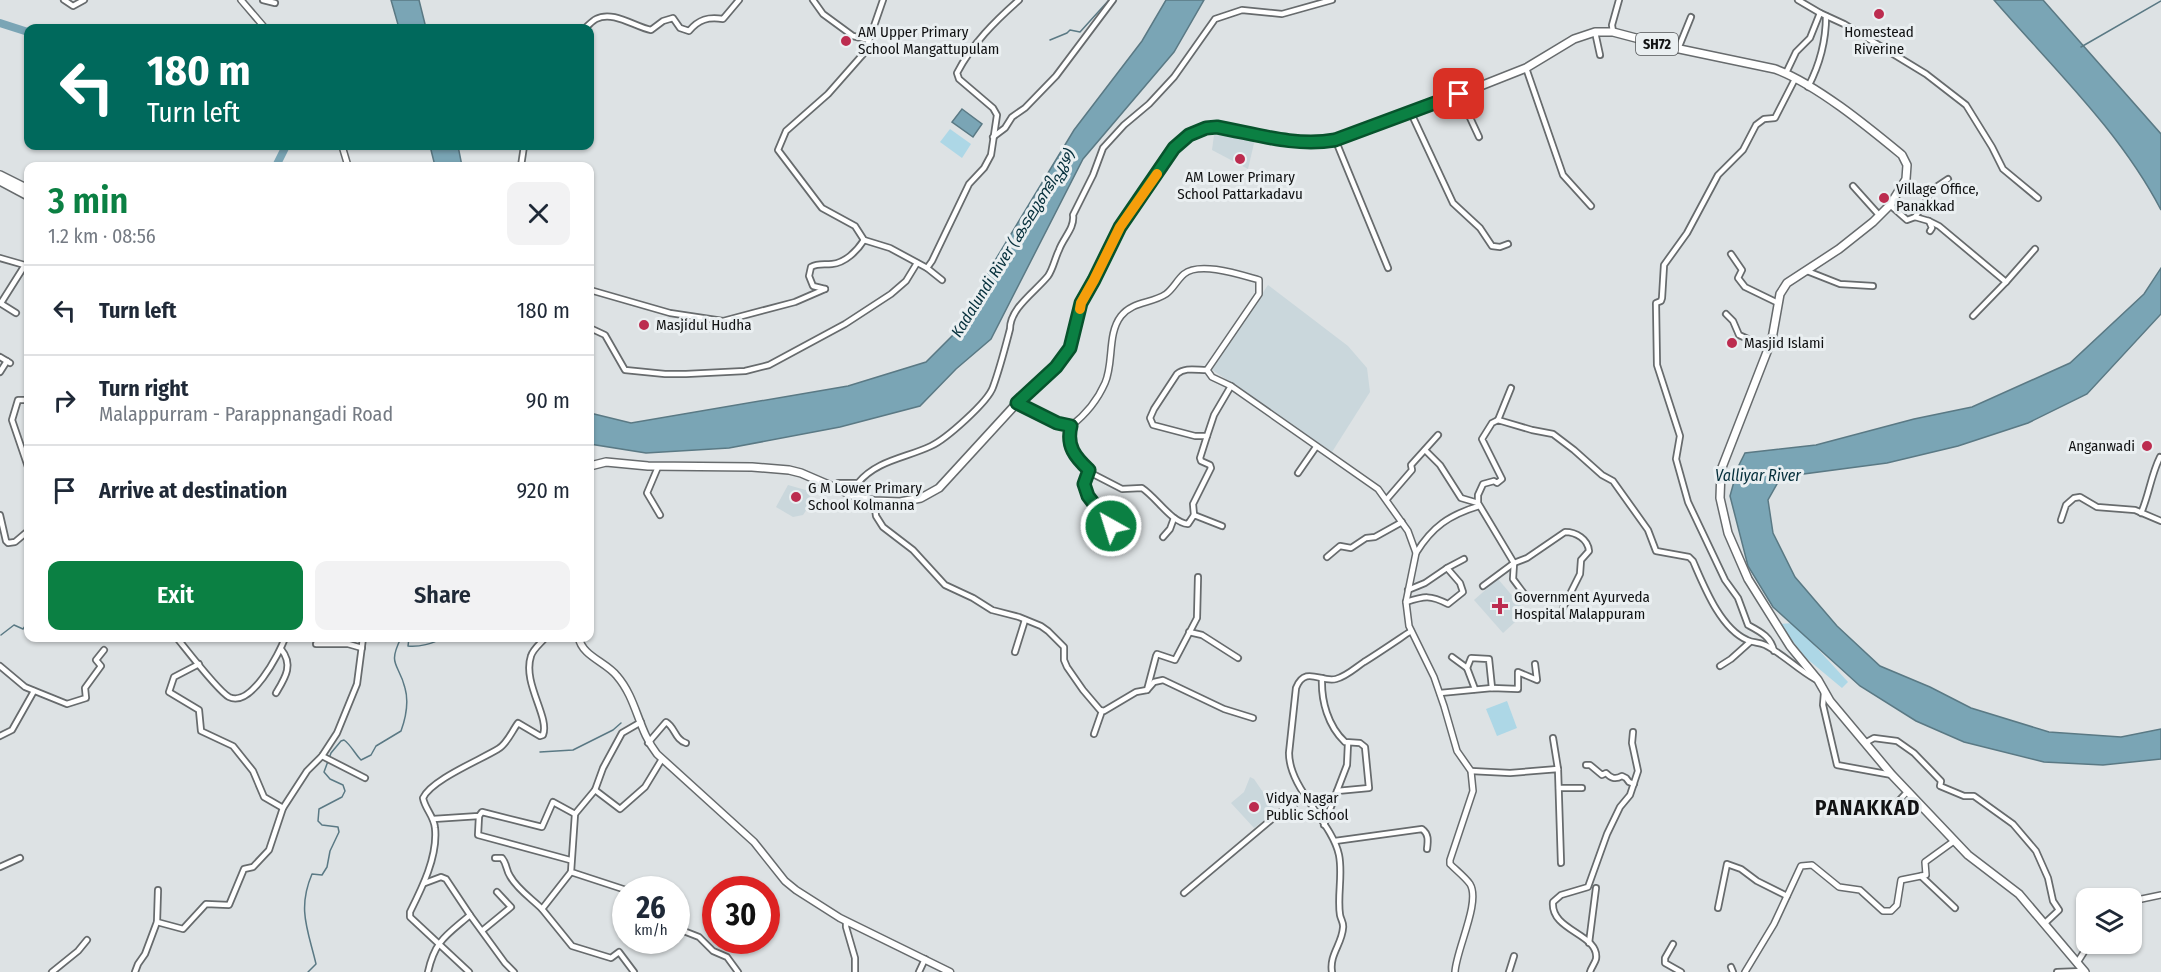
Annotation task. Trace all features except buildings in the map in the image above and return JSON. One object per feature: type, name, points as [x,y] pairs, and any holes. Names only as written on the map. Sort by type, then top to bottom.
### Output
[{"type":"main road","name":"SH72","points":[[594,465],[606,462],[789,470],[859,498],[900,502],[921,498],[939,488],[1017,403],[1056,367],[1070,348],[1081,303],[1120,227],[1174,148],[1189,135],[1206,128],[1217,127],[1288,141],[1314,143],[1335,140],[1526,68],[1574,39],[1595,32],[1613,32],[1786,73],[1830,100],[1902,155],[1907,165],[1906,179],[1890,205],[1859,234],[1787,283],[1780,294],[1768,348],[1721,470],[1720,498],[1728,533],[1748,579],[1790,646],[1818,680],[1830,701],[1892,775],[1954,841],[1968,855],[2019,894],[2084,972]]},
{"type":"main road","points":[[0,175],[24,187]]},
{"type":"main road","points":[[0,181],[24,194]]},
{"type":"main road","points":[[580,642],[581,647],[616,675],[633,700],[648,743],[662,759],[754,842],[789,884],[846,922],[950,972]]},
{"type":"street","points":[[64,0],[73,6],[84,0]]},
{"type":"street","points":[[241,0],[262,24]]},
{"type":"street","points":[[263,0],[275,3]]},
{"type":"street","points":[[590,24],[597,18],[618,17],[640,28],[651,30],[663,21],[673,18],[680,28],[689,31],[695,24],[709,17],[723,19],[739,0]]},
{"type":"street","points":[[813,0],[823,14],[853,36],[869,40]]},
{"type":"street","points":[[883,0],[865,52],[848,73],[786,131],[778,150],[822,208],[855,226],[864,240],[890,248],[927,268],[942,280]]},
{"type":"street","points":[[927,268],[969,184],[984,168],[991,155],[997,115],[993,108],[959,79],[957,73],[978,42],[1000,16],[1019,0]]},
{"type":"street","points":[[993,137],[1051,82],[1113,0]]},
{"type":"street","points":[[835,488],[838,483],[858,483],[868,472],[930,447],[946,437],[974,411],[993,388],[1010,329],[1010,320],[1049,274],[1059,247],[1074,222],[1073,215],[1093,175],[1103,148],[1174,77],[1215,19],[1242,10],[1282,14],[1332,0]]},
{"type":"street","points":[[1613,32],[1612,26],[1619,0]]},
{"type":"street","points":[[1798,0],[1844,24],[1926,74],[1966,105],[2003,169],[2038,198]]},
{"type":"street","points":[[1786,73],[1796,52],[1810,38],[1820,13]]},
{"type":"street","points":[[1808,87],[1817,70],[1822,52],[1826,16]]},
{"type":"street","points":[[1678,49],[1691,17]]},
{"type":"street","points":[[1595,32],[1599,55]]},
{"type":"street","points":[[1526,68],[1563,175],[1591,206]]},
{"type":"street","points":[[1775,652],[1772,641],[1748,625],[1738,598],[1725,580],[1688,502],[1676,459],[1680,436],[1657,365],[1656,303],[1662,298],[1664,265],[1687,233],[1718,175],[1743,150],[1756,125],[1764,119],[1775,118],[1795,79]]},
{"type":"street","points":[[1459,94],[1479,137]]},
{"type":"street","points":[[1411,113],[1453,203],[1480,228],[1492,246],[1500,247],[1508,244]]},
{"type":"street","points":[[1335,140],[1388,268]]},
{"type":"street","points":[[1890,205],[1907,220],[1915,217],[1935,187],[1948,179]]},
{"type":"street","points":[[1853,186],[1879,214]]},
{"type":"street","points":[[1915,217],[1939,226],[2006,282]]},
{"type":"street","points":[[1929,221],[1932,228],[1930,231]]},
{"type":"street","points":[[594,291],[670,314],[723,321],[795,302],[825,289],[813,286],[809,276],[811,267],[815,264],[835,264],[855,253],[864,240]]},
{"type":"street","points":[[1973,316],[2035,249]]},
{"type":"street","points":[[1731,254],[1742,270],[1738,278],[1741,284],[1778,303]]},
{"type":"street","points":[[0,258],[24,265]]},
{"type":"street","points":[[594,330],[605,335],[625,370],[665,374],[745,371],[769,365],[845,324],[900,287],[917,263]]},
{"type":"street","points":[[1207,370],[1259,294],[1259,280],[1221,269],[1190,271],[1182,275],[1169,292],[1159,298],[1134,305],[1120,317],[1114,332],[1105,382],[1084,415],[1071,426],[1068,438],[1071,450],[1089,470],[1122,489],[1142,488],[1159,501],[1181,524],[1188,524],[1194,515],[1193,504],[1211,468],[1200,458],[1214,415],[1231,386]]},
{"type":"street","points":[[0,313],[1,304],[24,270]]},
{"type":"street","points":[[1807,271],[1840,284],[1873,286]]},
{"type":"street","points":[[1,304],[16,313]]},
{"type":"street","points":[[1726,314],[1733,321],[1739,335],[1768,348]]},
{"type":"street","points":[[0,372],[4,360]]},
{"type":"street","points":[[1207,370],[1181,370],[1170,382],[1150,418],[1153,425],[1158,427],[1195,436],[1207,436]]},
{"type":"street","points":[[1207,370],[1212,377],[1231,386],[1378,489],[1408,531],[1416,553]]},
{"type":"street","points":[[1511,388],[1498,420],[1492,423],[1482,439],[1502,479],[1497,483],[1494,481],[1483,484],[1478,495],[1479,505],[1514,563],[1513,579],[1527,600]]},
{"type":"street","points":[[24,400],[18,400],[12,420],[24,455]]},
{"type":"street","points":[[1017,403],[1057,423],[1071,426]]},
{"type":"street","points":[[1498,420],[1553,434],[1602,475],[1613,481],[1648,530],[1656,551],[1689,557],[1693,561],[1718,610],[1729,626],[1750,642],[1763,644],[1818,680]]},
{"type":"street","points":[[1387,500],[1412,470],[1412,465],[1438,435]]},
{"type":"street","points":[[1298,473],[1316,447]]},
{"type":"street","points":[[1425,450],[1440,465],[1461,498],[1479,505]]},
{"type":"street","points":[[2141,513],[2160,457]]},
{"type":"street","points":[[658,466],[647,494],[660,515]]},
{"type":"street","points":[[1089,470],[1084,484],[1088,496],[1111,526],[1111,532],[1117,540]]},
{"type":"street","points":[[2061,520],[2067,505],[2074,498],[2080,497],[2097,507],[2135,510],[2161,521]]},
{"type":"street","points":[[874,501],[876,516],[883,527],[913,550],[945,585],[992,610],[1024,620],[1048,631],[1060,642],[1065,651],[1066,667],[1087,696],[1102,711]]},
{"type":"street","points":[[1455,972],[1473,894],[1471,885],[1450,864],[1450,860],[1473,791],[1471,771],[1457,751],[1440,693],[1426,658],[1411,631],[1406,602],[1416,553],[1426,536],[1442,522],[1479,505]]},
{"type":"street","points":[[0,515],[8,543],[15,542],[24,534]]},
{"type":"street","points":[[1194,515],[1222,526]]},
{"type":"street","points":[[1163,537],[1170,529],[1174,518]]},
{"type":"street","points":[[1111,526],[1133,520]]},
{"type":"street","points":[[1327,557],[1340,546],[1351,548],[1366,538],[1375,537],[1402,522]]},
{"type":"street","points":[[1483,586],[1514,563],[1527,558],[1565,532],[1577,534],[1587,543],[1589,551],[1581,560],[1580,574],[1563,608]]},
{"type":"street","points":[[1407,590],[1425,583],[1464,559]]},
{"type":"street","points":[[1406,602],[1426,596],[1448,604],[1463,592],[1460,583],[1448,568]]},
{"type":"street","points":[[1147,690],[1157,654],[1175,660],[1197,618],[1198,577]]},
{"type":"street","points":[[1015,652],[1024,620]]},
{"type":"street","points":[[1332,972],[1333,955],[1344,927],[1340,916],[1340,858],[1335,841],[1305,797],[1289,758],[1296,688],[1299,681],[1315,675],[1336,679],[1346,675],[1411,631]]},
{"type":"street","points":[[1189,632],[1202,635],[1238,658]]},
{"type":"street","points":[[180,642],[226,695],[238,699],[246,696],[259,682],[284,642]]},
{"type":"street","points":[[156,922],[183,930],[206,904],[229,905],[244,869],[253,867],[269,850],[283,808],[307,771],[324,757],[337,733],[357,684],[363,642]]},
{"type":"street","points":[[469,972],[410,917],[410,912],[425,883],[434,843],[433,819],[427,811],[423,798],[434,784],[498,749],[518,723],[536,734],[543,735],[545,728],[530,679],[531,657],[542,642]]},
{"type":"street","points":[[1720,666],[1750,642]]},
{"type":"street","points":[[316,644],[348,644],[362,648]]},
{"type":"street","points":[[276,693],[286,677],[288,666],[286,655],[281,649]]},
{"type":"street","points":[[0,666],[26,687],[67,704],[86,698],[86,688],[101,666],[96,660],[104,650]]},
{"type":"street","points":[[1452,657],[1467,668],[1475,689]]},
{"type":"street","points":[[1467,668],[1471,658],[1489,659],[1492,688]]},
{"type":"street","points":[[199,664],[174,677],[169,692],[199,710],[201,730],[233,746],[253,771],[264,797],[283,808]]},
{"type":"street","points":[[1440,693],[1492,688],[1518,689],[1518,672],[1537,680],[1535,664]]},
{"type":"street","points":[[1322,678],[1330,721],[1342,739],[1348,743],[1360,743],[1365,747],[1369,788],[1337,791]]},
{"type":"street","points":[[1094,734],[1102,711],[1136,692],[1147,690],[1154,682],[1163,680],[1175,684],[1190,694],[1253,718]]},
{"type":"street","points":[[1824,690],[1823,705],[1837,765],[1892,775]]},
{"type":"street","points":[[0,736],[12,730],[34,691]]},
{"type":"street","points":[[542,909],[571,872],[570,860],[575,814],[595,790],[603,768],[622,733],[641,722]]},
{"type":"street","points":[[648,743],[666,722],[672,726],[678,738],[686,743]]},
{"type":"street","points":[[1590,972],[1596,959],[1595,951],[1589,942],[1556,918],[1552,910],[1554,902],[1561,895],[1588,886],[1607,834],[1620,807],[1630,795],[1638,771],[1632,743],[1633,732]]},
{"type":"street","points":[[1553,738],[1558,769],[1561,863]]},
{"type":"street","points":[[1865,743],[1874,738],[1897,741],[1914,753],[1941,781],[1940,786],[1964,796],[1974,796],[2013,824],[2036,851],[2048,879],[2053,901],[2059,910],[2044,924]]},
{"type":"street","points":[[1324,825],[1347,765],[1348,743]]},
{"type":"street","points":[[324,757],[365,778]]},
{"type":"street","points":[[595,790],[620,809],[645,787],[662,759]]},
{"type":"street","points":[[1586,765],[1610,777],[1622,776],[1634,784]]},
{"type":"street","points":[[1471,771],[1510,773],[1558,769]]},
{"type":"street","points":[[1559,788],[1582,788]]},
{"type":"street","points":[[1893,807],[1908,791]]},
{"type":"street","points":[[1184,893],[1278,814],[1305,797]]},
{"type":"street","points":[[433,819],[479,816],[482,812],[542,827],[553,802],[575,814]]},
{"type":"street","points":[[479,816],[478,835],[570,860]]},
{"type":"street","points":[[1335,841],[1422,828],[1428,839],[1427,849]]},
{"type":"street","points":[[1745,972],[1774,924],[1801,866],[1812,865],[1839,887],[1860,890],[1883,911],[1891,911],[1897,905],[1901,880],[1926,875],[1925,862],[1954,841]]},
{"type":"street","points":[[0,867],[20,858]]},
{"type":"street","points":[[495,858],[502,858],[506,862],[508,875],[515,884],[542,909],[572,946],[611,958],[619,952],[634,972]]},
{"type":"street","points":[[1718,908],[1727,864],[1741,869],[1757,881],[1787,896]]},
{"type":"street","points":[[571,872],[612,885]]},
{"type":"street","points":[[1921,876],[1955,908]]},
{"type":"street","points":[[425,883],[441,877],[446,879],[505,963],[514,972]]},
{"type":"street","points":[[1589,942],[1596,888]]},
{"type":"street","points":[[135,972],[145,954],[156,922],[158,890]]},
{"type":"street","points":[[483,930],[511,907],[497,892]]},
{"type":"street","points":[[2142,898],[2161,895]]},
{"type":"street","points":[[428,972],[438,942],[470,915]]},
{"type":"street","points":[[846,922],[855,958],[855,972]]},
{"type":"street","points":[[690,933],[699,937],[713,951],[728,957],[738,972]]},
{"type":"street","points":[[52,972],[78,951],[87,940]]},
{"type":"street","points":[[1673,944],[1665,958],[1665,963],[1681,972]]},
{"type":"street","points":[[2077,963],[2083,954]]},
{"type":"street","points":[[1509,972],[1514,956]]},
{"type":"street","points":[[919,972],[925,959]]},
{"type":"street","points":[[2057,972],[2084,972]]},
{"type":"shaded area","points":[[950,129],[971,144],[962,158],[940,142]]},
{"type":"shaded area","name":"AM Lower Primary School Pattarkadavu","points":[[1214,135],[1255,139],[1248,169],[1212,150]]},
{"type":"shaded area","points":[[1268,285],[1348,346],[1367,368],[1370,392],[1332,452],[1211,369]]},
{"type":"shaded area","name":"G M Lower Primary School Kolmanna","points":[[788,485],[809,491],[811,503],[803,515],[793,517],[776,507]]},
{"type":"shaded area","name":"Government Ayurveda Hospital Malappuram","points":[[1498,579],[1526,612],[1503,633],[1474,600]]},
{"type":"shaded area","points":[[1794,623],[1848,682],[1842,688],[1806,658],[1779,624]]},
{"type":"shaded area","points":[[1507,701],[1517,728],[1497,736],[1486,709]]},
{"type":"shaded area","name":"Vidya Nagar Public School","points":[[1250,777],[1254,779],[1276,811],[1254,828],[1231,803],[1244,792]]},
{"type":"water","points":[[391,0],[419,0],[425,24],[398,24]]},
{"type":"water","name":"Kadalundi River (കടലുണ്ടിപ്പുഴ)","points":[[1166,0],[1204,0],[1174,52],[1083,159],[991,339],[956,369],[920,406],[840,427],[729,448],[646,453],[594,445],[594,414],[631,423],[848,386],[926,362],[961,327],[991,267],[1074,130],[1142,41]]},
{"type":"water","points":[[1994,0],[2043,0],[2161,134],[2161,210],[2126,153],[2084,100]]},
{"type":"water","points":[[962,109],[982,124],[973,137],[952,122]]},
{"type":"water","points":[[431,150],[459,150],[461,162],[434,162]]},
{"type":"water","name":"Valliyar River","points":[[2161,268],[2161,314],[2087,394],[2028,423],[1958,446],[1887,463],[1781,477],[1768,500],[1773,533],[1795,577],[1837,626],[1880,666],[1930,687],[1971,708],[2049,732],[2121,737],[2161,729],[2161,759],[2103,765],[2044,762],[1964,742],[1916,721],[1860,686],[1773,607],[1748,566],[1730,496],[1738,467],[1745,453],[1816,445],[1914,419],[1972,407],[2070,363],[2144,294]]},
{"type":"waterway","points":[[1050,40],[1070,30],[1080,32],[1109,0]]},
{"type":"waterway","points":[[2081,47],[2161,1]]},
{"type":"waterway","points":[[0,23],[24,31]]},
{"type":"waterway","points":[[278,162],[284,150]]},
{"type":"waterway","points":[[1,635],[14,625],[24,628]]},
{"type":"waterway","points":[[308,972],[316,964],[305,919],[305,898],[312,874],[322,875],[327,867],[330,851],[339,832],[338,827],[322,825],[318,821],[319,809],[342,797],[345,791],[343,785],[330,779],[324,772],[331,753],[341,741],[344,740],[361,760],[371,755],[376,746],[401,731],[406,715],[407,699],[395,660],[399,642]]},
{"type":"waterway","points":[[408,642],[408,646],[432,642]]},
{"type":"waterway","points":[[540,752],[573,750],[613,730],[621,723]]},
{"type":"slow traffic","points":[[1080,309],[1120,227],[1157,174]]},
{"type":"place","name":"Homestead Riverine","points":[[1879,14]]},
{"type":"place","name":"AM Upper Primary School Mangattupulam","points":[[846,41]]},
{"type":"place","name":"AM Lower Primary School Pattarkadavu","points":[[1240,159]]},
{"type":"place","name":"Village Office, Panakkad","points":[[1884,198]]},
{"type":"place","name":"Masjidul Hudha","points":[[644,325]]},
{"type":"place","name":"Masjid Islami","points":[[1732,343]]},
{"type":"place","name":"Anganwadi","points":[[2147,446]]},
{"type":"place","name":"G M Lower Primary School Kolmanna","points":[[796,497]]},
{"type":"place","name":"Government Ayurveda Hospital Malappuram","points":[[1500,606]]},
{"type":"place","name":"Vidya Nagar Public School","points":[[1254,807]]},
{"type":"district","name":"PANAKKAD","points":[[1868,808]]},
{"type":"route","points":[[1111,526],[1100,515],[1088,496],[1084,484],[1089,470],[1071,450],[1068,438],[1071,426],[1057,423],[1017,403],[1056,367],[1070,348],[1081,303],[1120,227],[1174,148],[1189,135],[1206,128],[1217,127],[1288,141],[1314,143],[1335,140],[1459,94]]}]
